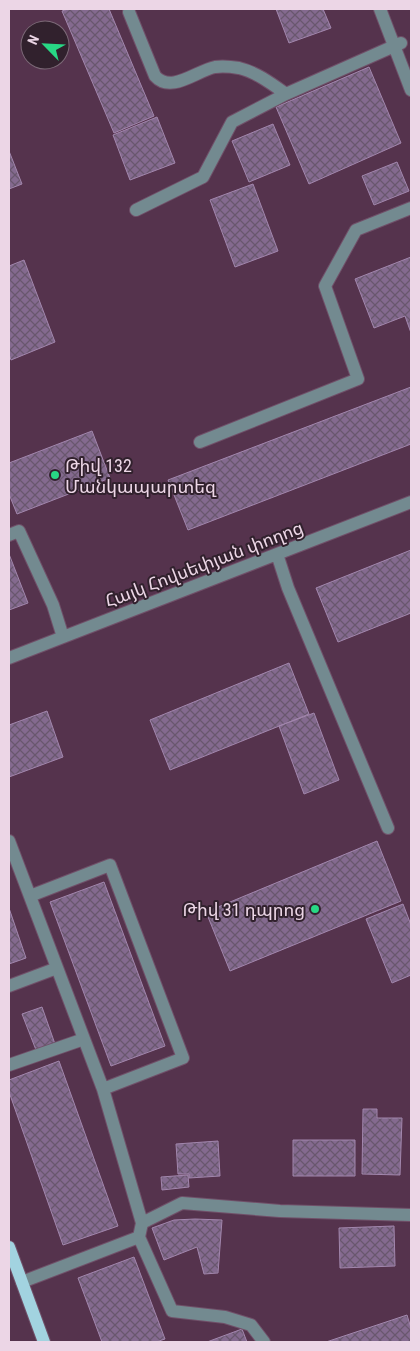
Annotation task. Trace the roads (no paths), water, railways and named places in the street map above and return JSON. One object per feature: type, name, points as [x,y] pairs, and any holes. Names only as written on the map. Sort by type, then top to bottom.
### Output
[{"type":"main road","points":[[9,1247],[44,1342]]},
{"type":"street","points":[[380,9],[398,44]]},
{"type":"street","points":[[388,9],[410,79]]},
{"type":"street","points":[[128,12],[155,76],[159,81],[171,84],[216,67],[239,68],[261,77],[286,94]]},
{"type":"street","points":[[136,210],[203,177],[232,122],[286,94],[398,44]]},
{"type":"street","points":[[200,442],[358,379],[325,286],[356,230],[411,208]]},
{"type":"street","name":"Հայկ Հովսեփյան փողոց","points":[[9,658],[411,502]]},
{"type":"street","points":[[9,535],[20,531],[53,605],[63,637]]},
{"type":"street","points":[[278,554],[288,588],[388,828]]},
{"type":"street","points":[[9,841],[103,1089],[142,1223],[139,1237],[172,1311],[225,1316],[251,1325],[264,1342]]},
{"type":"street","points":[[30,896],[110,865],[114,874],[183,1058],[103,1089]]},
{"type":"street","points":[[9,986],[57,968]]},
{"type":"street","points":[[9,1065],[84,1039]]},
{"type":"street","points":[[142,1223],[182,1204],[411,1215]]},
{"type":"street","points":[[22,1282],[139,1237]]},
{"type":"place","name":"Թիվ 132 Մանկապարտեզ","points":[[55,475]]},
{"type":"place","name":"Թիվ 31 դպրոց","points":[[315,909]]}]
